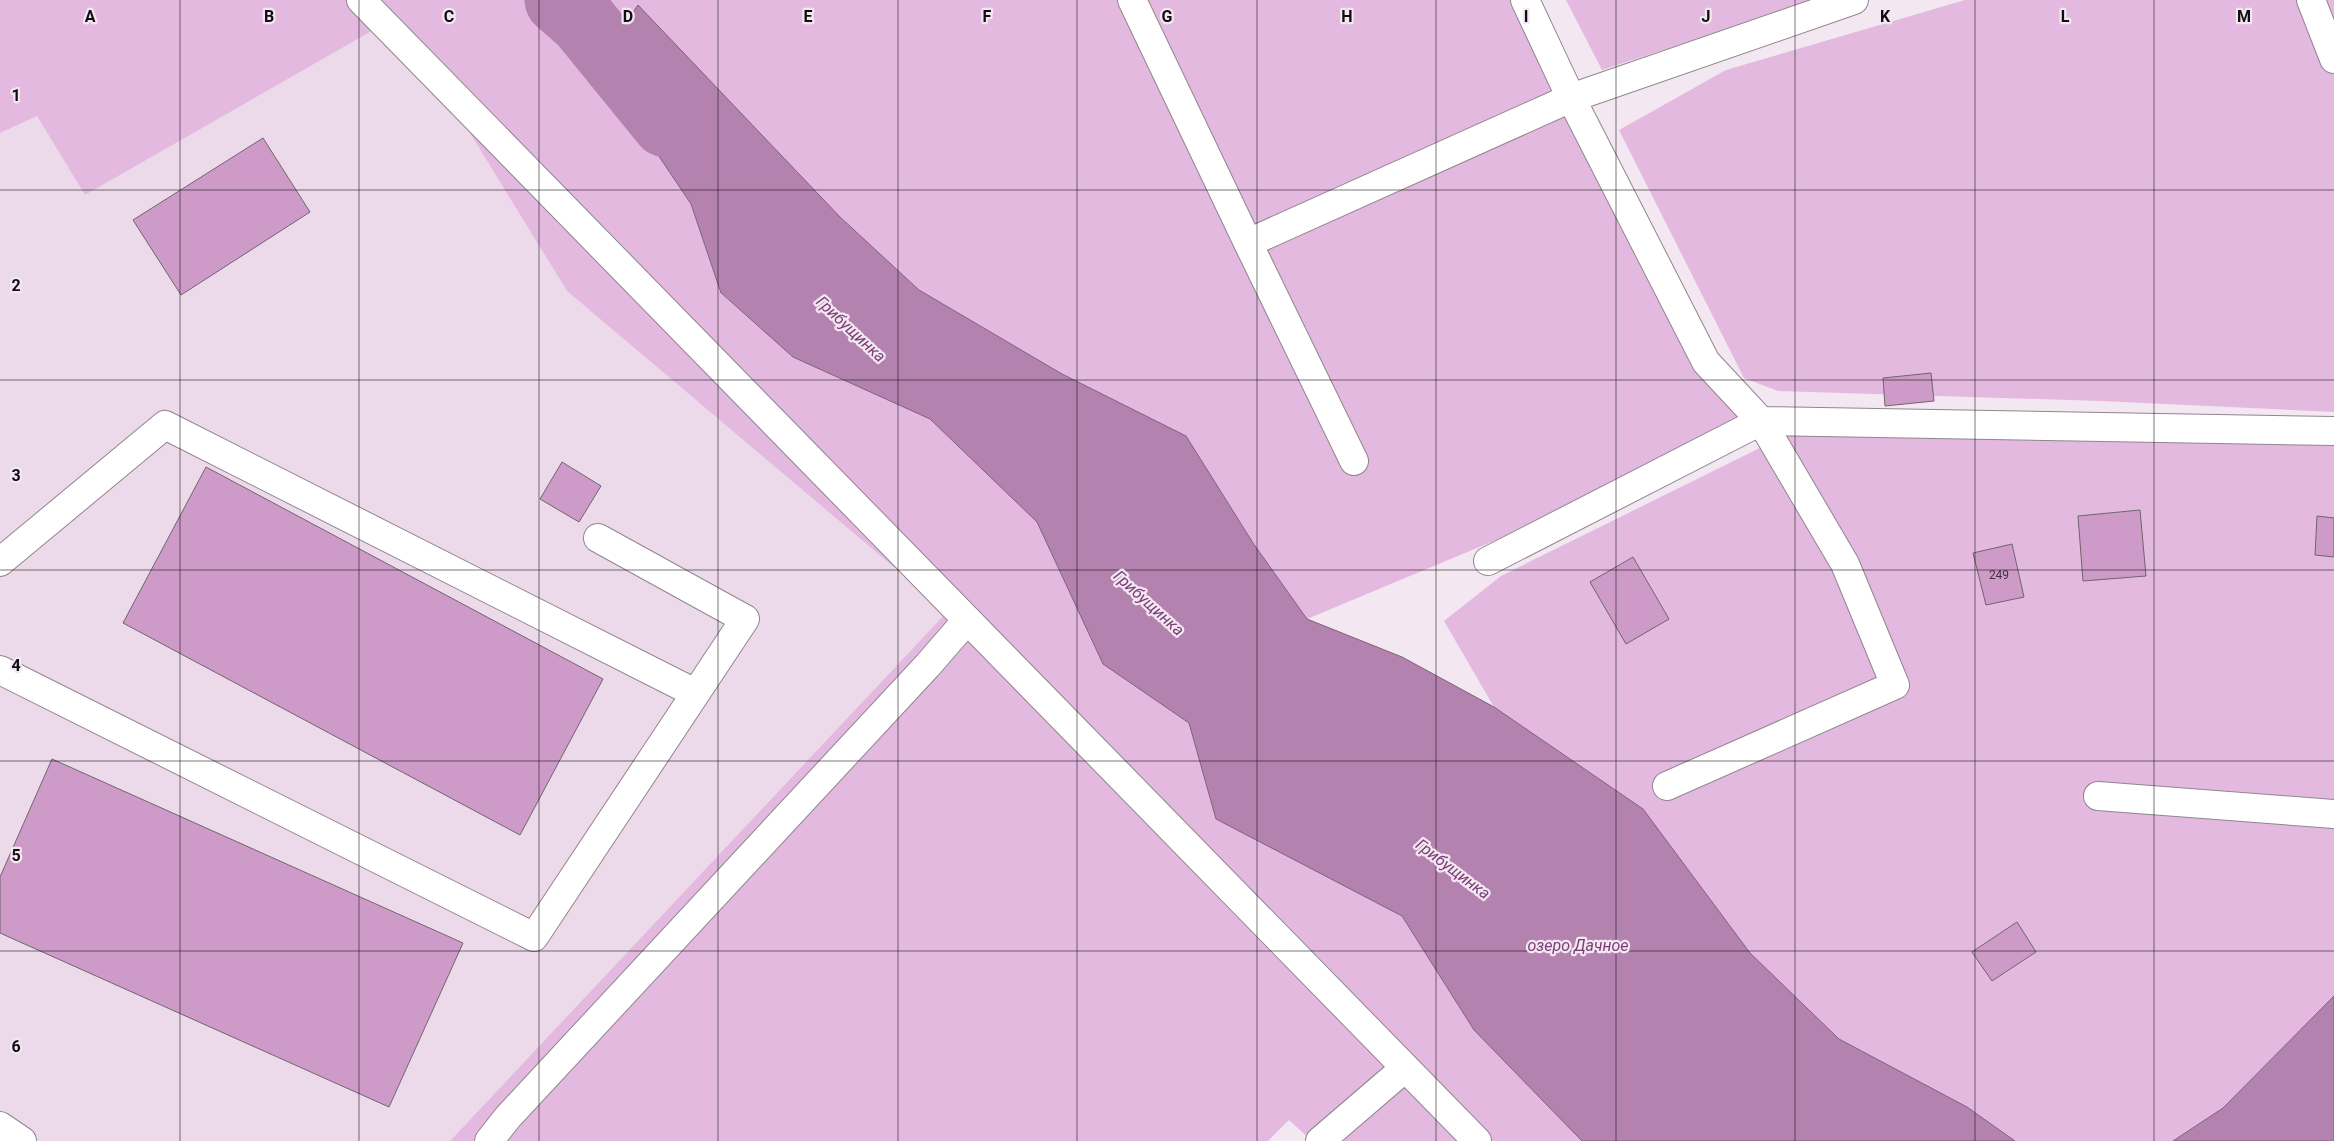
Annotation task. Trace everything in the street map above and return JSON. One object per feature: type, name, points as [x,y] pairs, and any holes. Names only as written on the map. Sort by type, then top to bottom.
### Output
[{"type":"lane","points":[[361,0],[1477,1141]]},
{"type":"lane","points":[[1132,0],[1354,461]]},
{"type":"lane","points":[[1525,0],[1571,98],[1706,362],[1761,421],[1845,564],[1895,685],[1667,786]]},
{"type":"lane","points":[[1248,243],[1571,98],[1854,0]]},
{"type":"lane","points":[[2311,0],[2334,59]]},
{"type":"lane","points":[[1488,561],[1761,421],[2334,431]]},
{"type":"lane","points":[[0,562],[166,425],[695,693]]},
{"type":"lane","points":[[0,670],[534,937],[745,619],[598,538]]},
{"type":"lane","points":[[489,1141],[515,1110],[928,665],[966,620]]},
{"type":"lane","points":[[2098,796],[2334,814]]},
{"type":"lane","points":[[1320,1141],[1406,1068]]},
{"type":"lane","points":[[0,1126],[22,1141]]},
{"type":"shaded area","points":[[0,0],[1517,0],[1742,419],[1594,499],[1307,619],[1253,543],[1186,437],[1062,374],[919,290],[840,217],[597,64],[691,204],[721,294],[793,357],[930,419],[1037,522],[1103,664],[1189,723],[1216,819],[1402,916],[1474,1030],[1582,1141],[1312,1141],[1289,1120],[1268,1141],[450,1141],[947,612],[567,291],[398,16],[85,195],[37,116],[0,133]]},
{"type":"shaded area","points":[[1566,0],[1816,0],[1602,70]]},
{"type":"shaded area","points":[[1965,0],[2334,0],[2334,412],[2101,401],[1778,391],[1744,378],[1619,130],[1726,70]]},
{"type":"shaded area","points":[[398,16],[567,291],[947,612],[450,1141],[0,1141],[0,133],[37,116],[85,195]]},
{"type":"shaded area","points":[[1798,429],[2334,436],[2334,996],[2223,1108],[2173,1141],[2015,1141],[1967,1107],[1839,1039],[1750,953],[1643,809],[1494,707],[1444,621],[1501,576]]},
{"type":"water","name":"озеро Дачное","points":[[638,5],[840,217],[919,290],[1062,374],[1186,436],[1253,543],[1307,619],[1402,657],[1494,707],[1643,809],[1750,953],[1839,1039],[1967,1107],[2015,1141],[1582,1141],[1474,1030],[1402,916],[1216,819],[1189,723],[1103,664],[1037,522],[930,419],[793,357],[721,293],[691,204],[597,64]]},
{"type":"water","points":[[2334,996],[2334,1141],[2173,1141],[2223,1108]]},
{"type":"building","points":[[263,138],[310,212],[181,295],[133,220]]},
{"type":"building","points":[[1931,373],[1934,401],[1885,406],[1883,378]]},
{"type":"building","points":[[562,462],[601,486],[579,522],[540,499]]},
{"type":"building","points":[[206,467],[603,679],[520,835],[123,623]]},
{"type":"building","points":[[2140,510],[2146,576],[2083,581],[2078,516]]},
{"type":"building","points":[[2317,516],[2334,518],[2334,557],[2315,555]]},
{"type":"building","points":[[2012,544],[2024,597],[1986,605],[1973,553]]},
{"type":"building","points":[[1633,557],[1669,619],[1626,644],[1590,582]]},
{"type":"building","points":[[52,759],[463,943],[389,1107],[0,933],[0,877]]},
{"type":"building","points":[[2017,922],[2036,952],[1992,981],[1972,952]]},
{"type":"waterway","name":"Грибущинка","points":[[559,0],[583,21],[666,123]]}]
